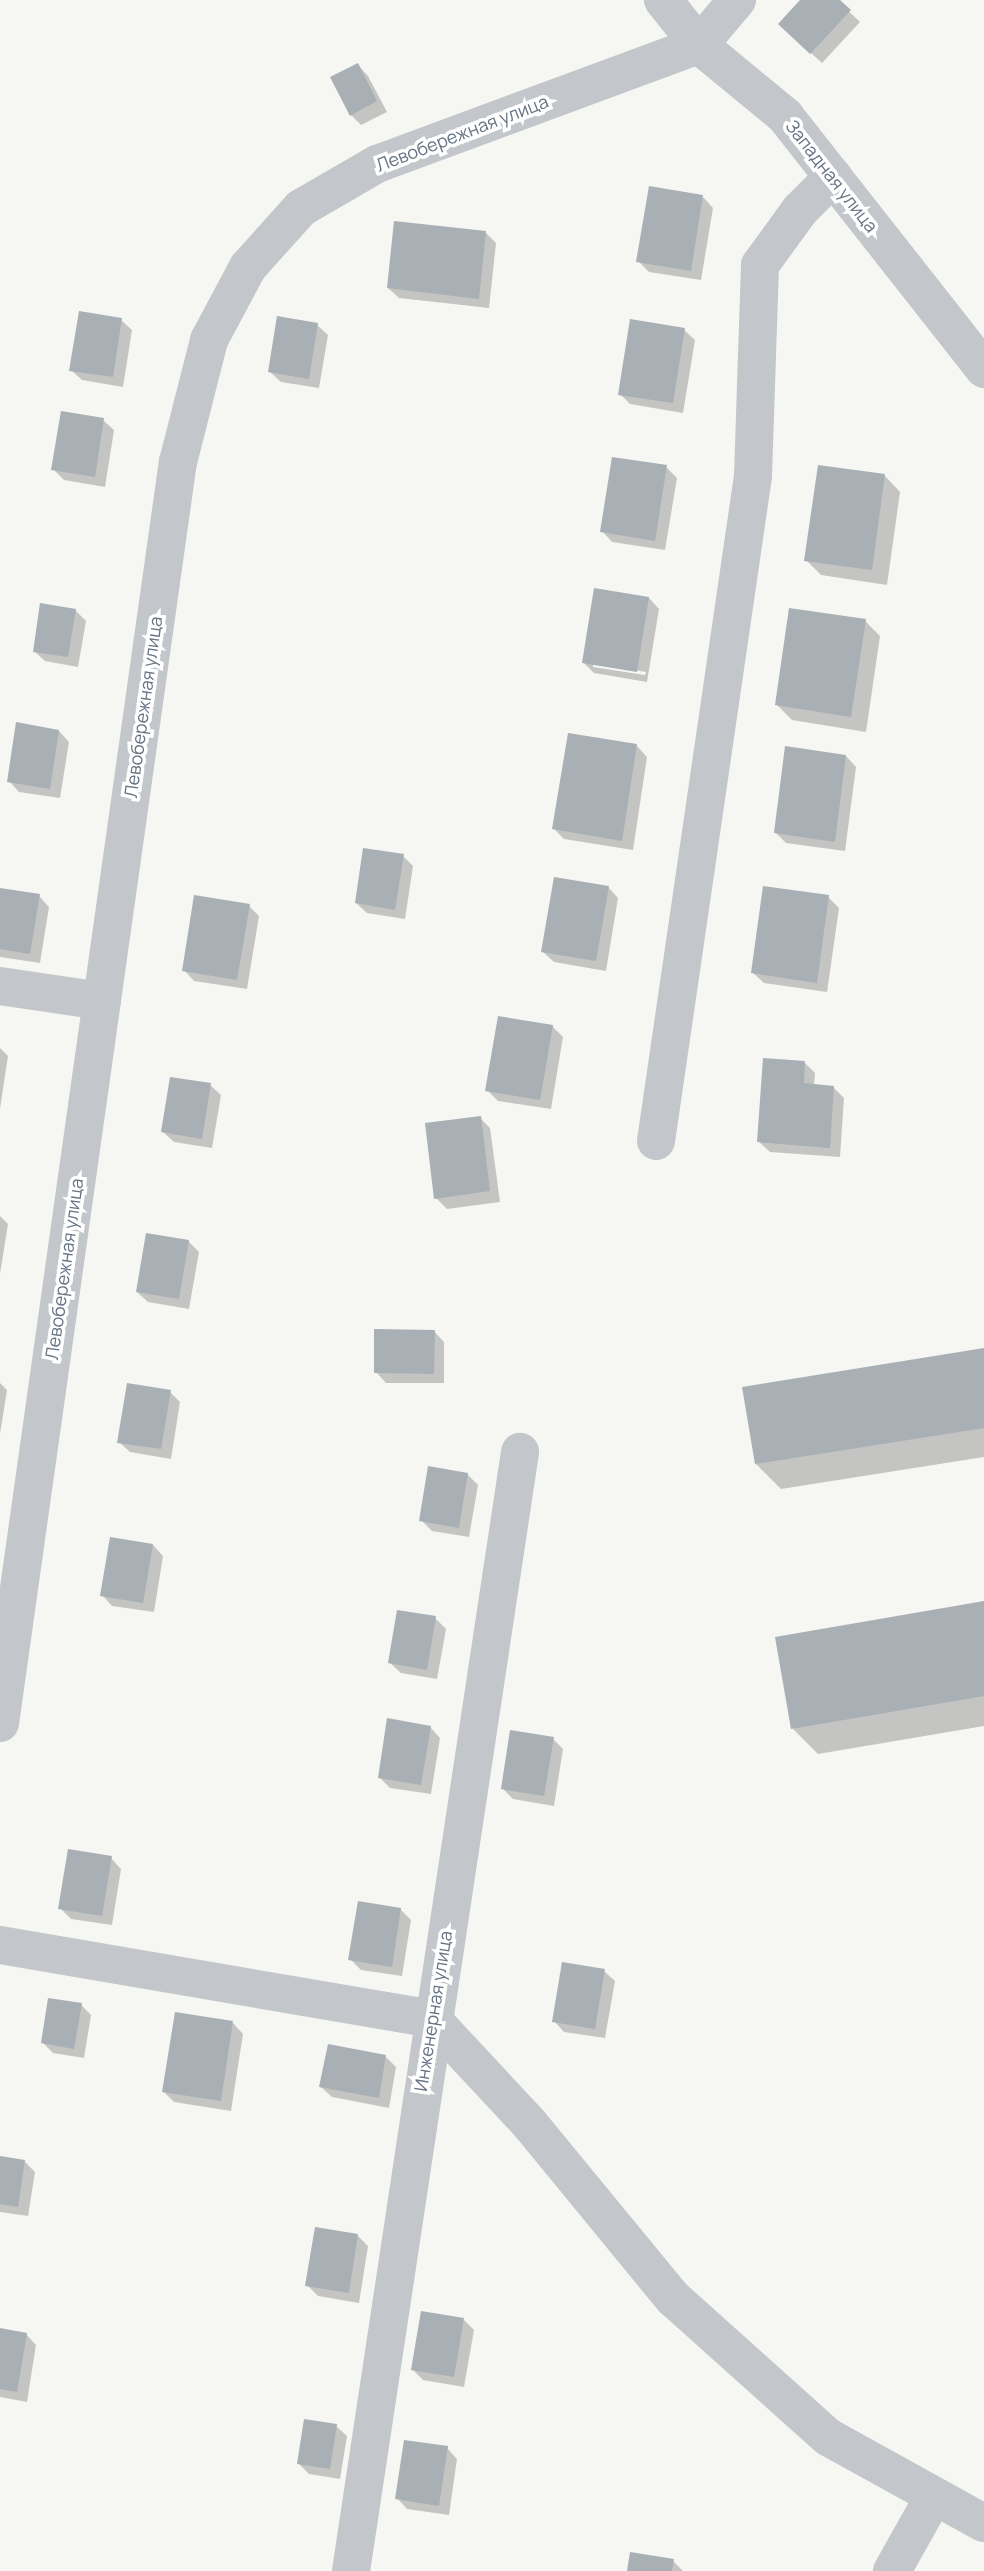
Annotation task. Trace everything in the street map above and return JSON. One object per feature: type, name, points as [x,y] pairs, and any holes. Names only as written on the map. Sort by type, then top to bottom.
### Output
[{"type":"street","name":"Западная улица","points":[[663,0],[699,45],[785,116],[984,369]]},
{"type":"street","name":"Левобережная улица","points":[[0,1723],[178,462],[209,340],[248,267],[301,208],[377,164],[699,45],[737,0]]},
{"type":"street","points":[[656,1141],[752,476],[760,265],[800,210],[833,177]]},
{"type":"street","points":[[0,986],[102,1001]]},
{"type":"street","name":"Инженерная улица","points":[[351,2571],[432,2018],[520,1452]]},
{"type":"street","points":[[0,1945],[432,2018],[529,2123],[673,2298],[828,2437],[933,2498],[984,2523]]},
{"type":"street","points":[[892,2571],[933,2498]]},
{"type":"building","points":[[800,0],[840,0],[851,10],[810,54],[778,24]]},
{"type":"building","points":[[358,63],[377,101],[350,116],[330,77]]},
{"type":"building","points":[[649,186],[703,195],[691,271],[636,262]]},
{"type":"building","points":[[394,221],[486,231],[479,299],[387,288]]},
{"type":"building","points":[[79,311],[122,318],[113,377],[69,371]]},
{"type":"building","points":[[277,316],[318,323],[309,379],[268,372]]},
{"type":"building","points":[[630,319],[685,328],[673,403],[618,395]]},
{"type":"building","points":[[61,411],[104,418],[95,477],[51,470]]},
{"type":"building","points":[[612,457],[667,465],[655,541],[600,532]]},
{"type":"building","points":[[818,465],[885,474],[872,570],[804,561]]},
{"type":"building","points":[[594,588],[649,597],[637,672],[582,663]]},
{"type":"building","points":[[40,603],[76,609],[68,657],[33,652]]},
{"type":"building","points":[[789,608],[866,619],[851,717],[775,705]]},
{"type":"building","points":[[16,722],[59,730],[50,789],[7,782]]},
{"type":"building","points":[[568,733],[637,744],[622,841],[552,829]]},
{"type":"building","points":[[785,746],[846,755],[835,842],[774,833]]},
{"type":"building","points":[[363,848],[404,854],[395,910],[355,903]]},
{"type":"building","points":[[554,877],[609,886],[596,961],[541,952]]},
{"type":"building","points":[[763,886],[829,895],[817,983],[751,973]]},
{"type":"building","points":[[0,888],[40,894],[30,954],[0,949]]},
{"type":"building","points":[[194,895],[250,904],[237,980],[182,971]]},
{"type":"building","points":[[498,1016],[553,1025],[540,1100],[485,1091]]},
{"type":"building","points":[[763,1058],[805,1061],[804,1083],[834,1086],[830,1148],[757,1142]]},
{"type":"building","points":[[170,1077],[211,1083],[202,1139],[161,1132]]},
{"type":"building","points":[[481,1116],[490,1191],[434,1199],[425,1123]]},
{"type":"building","points":[[146,1233],[189,1240],[179,1299],[136,1292]]},
{"type":"building","points":[[374,1329],[435,1330],[434,1374],[374,1373]]},
{"type":"building","points":[[984,1348],[984,1428],[755,1464],[742,1387]]},
{"type":"building","points":[[127,1383],[171,1390],[161,1449],[117,1443]]},
{"type":"building","points":[[428,1466],[468,1473],[459,1528],[419,1521]]},
{"type":"building","points":[[110,1537],[153,1544],[143,1603],[100,1596]]},
{"type":"building","points":[[984,1601],[984,1696],[791,1729],[775,1637]]},
{"type":"building","points":[[397,1610],[436,1616],[427,1670],[388,1663]]},
{"type":"building","points":[[387,1718],[431,1726],[421,1785],[378,1778]]},
{"type":"building","points":[[510,1730],[554,1737],[544,1796],[501,1789]]},
{"type":"building","points":[[68,1849],[112,1856],[102,1916],[58,1909]]},
{"type":"building","points":[[358,1901],[401,1908],[392,1967],[348,1960]]},
{"type":"building","points":[[562,1962],[605,1969],[595,2029],[552,2022]]},
{"type":"building","points":[[48,1998],[82,2003],[74,2049],[41,2043]]},
{"type":"building","points":[[175,2012],[233,2021],[221,2101],[162,2092]]},
{"type":"building","points":[[328,2044],[386,2055],[379,2098],[319,2087]]},
{"type":"building","points":[[0,2156],[25,2160],[18,2207],[0,2204]]},
{"type":"building","points":[[315,2227],[358,2234],[349,2293],[305,2286]]},
{"type":"building","points":[[421,2311],[464,2318],[454,2377],[411,2370]]},
{"type":"building","points":[[0,2328],[27,2333],[17,2392],[0,2389]]},
{"type":"building","points":[[304,2419],[337,2424],[330,2469],[297,2464]]},
{"type":"building","points":[[404,2440],[448,2446],[439,2506],[395,2499]]},
{"type":"building","points":[[630,2552],[674,2559],[672,2571],[627,2571]]}]
